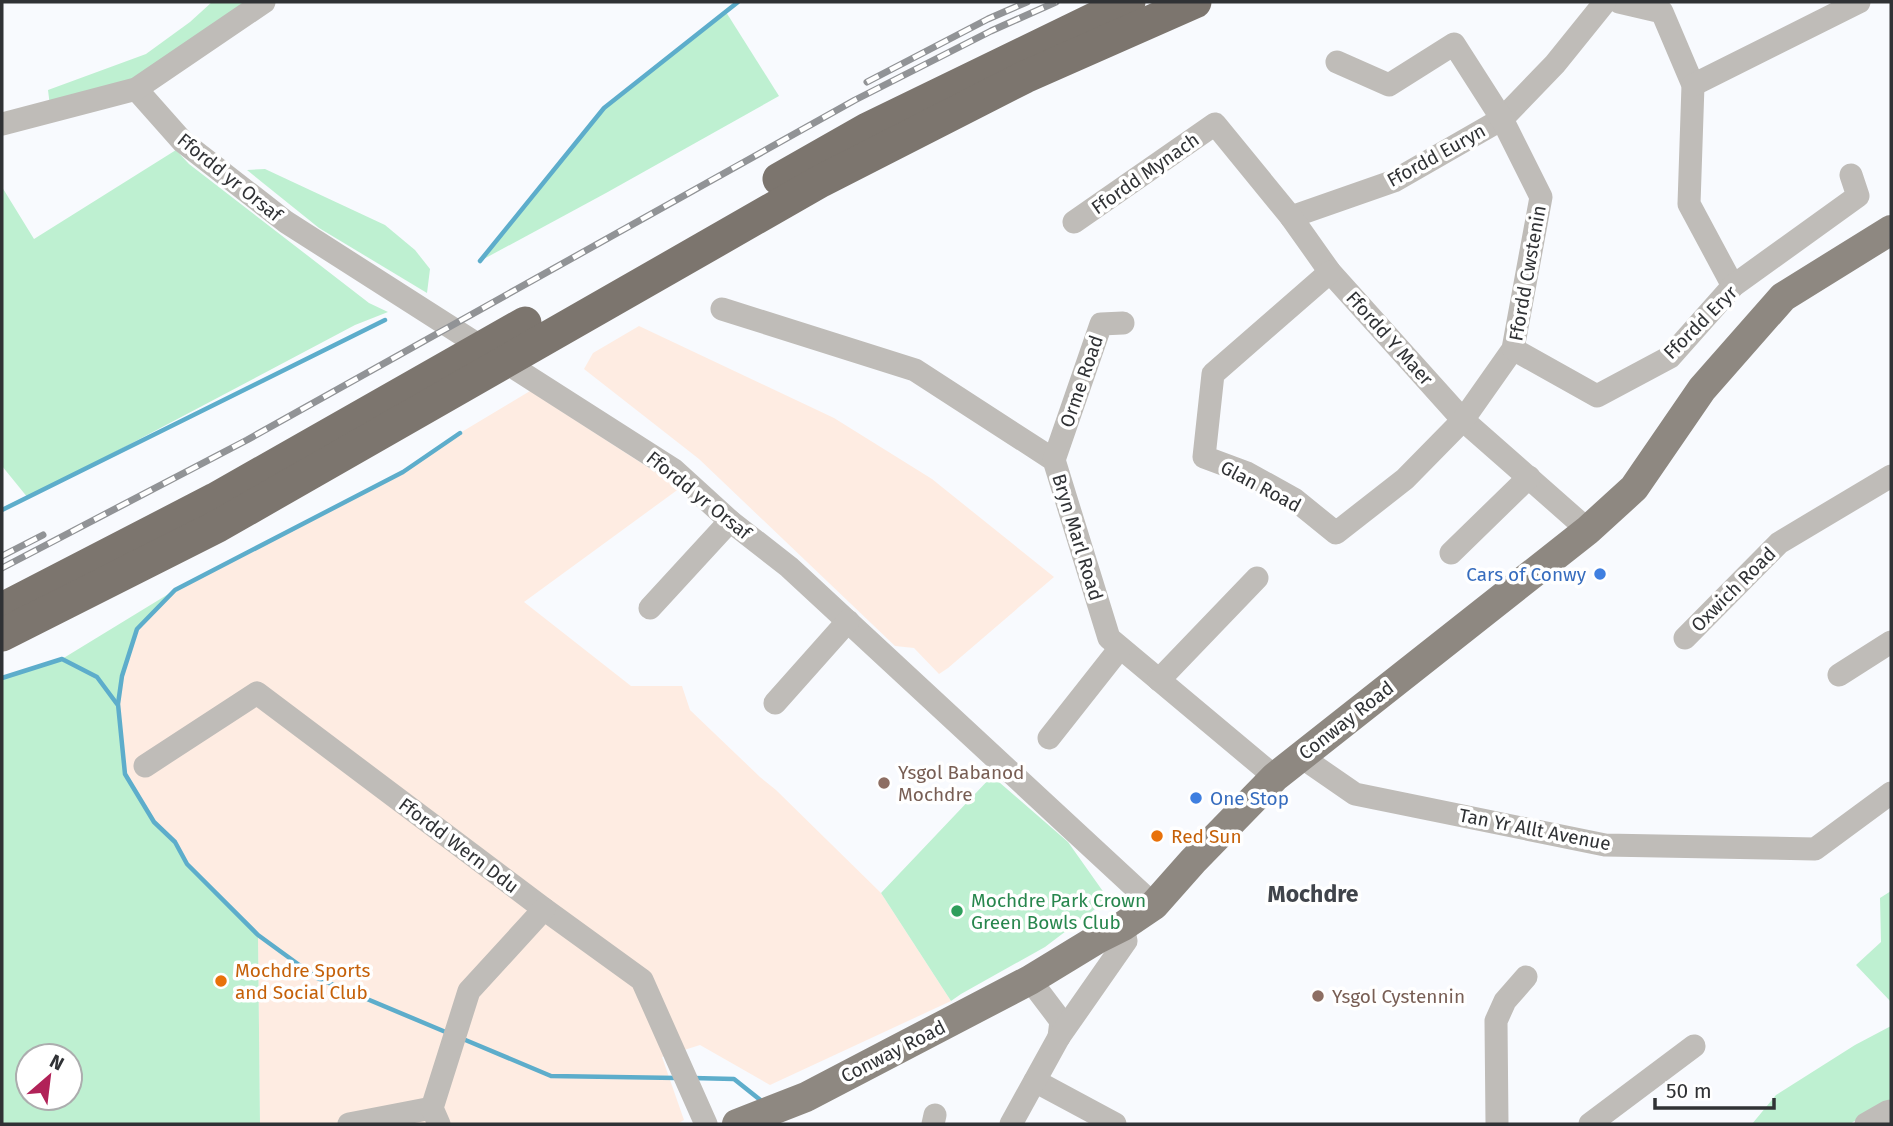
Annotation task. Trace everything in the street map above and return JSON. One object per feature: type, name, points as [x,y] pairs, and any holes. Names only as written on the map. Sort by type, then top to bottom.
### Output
[{"type":"highway","points":[[2,608],[215,499],[867,129],[1129,2]]},
{"type":"highway","points":[[2,635],[218,526],[821,181],[1025,77],[1195,2]]},
{"type":"main road","name":"Conway Road","points":[[737,1124],[806,1097],[1030,981],[1099,938],[1124,926],[1154,905],[1193,860],[1275,777],[1588,530],[1634,488],[1702,389],[1783,297],[1891,230]]},
{"type":"street","points":[[2,124],[136,89],[264,2]]},
{"type":"street","name":"Ffordd Euryn","points":[[1291,217],[1394,181],[1502,119],[1555,64],[1605,2]]},
{"type":"street","points":[[1619,2],[1662,12],[1693,85],[1689,205],[1733,286]]},
{"type":"street","points":[[1693,85],[1859,2]]},
{"type":"street","name":"Ffordd Cwstenin","points":[[1337,62],[1389,85],[1454,44],[1502,119],[1541,197],[1513,349],[1463,420]]},
{"type":"street","name":"Ffordd yr Orsaf","points":[[136,89],[183,142],[286,222],[674,470],[730,521],[789,567],[1154,905]]},
{"type":"street","name":"Ffordd Y Maer","points":[[1215,124],[1291,217],[1330,272],[1463,420],[1588,530]]},
{"type":"street","name":"Ffordd Mynach","points":[[1074,222],[1215,124]]},
{"type":"street","name":"Ffordd Eryr","points":[[1513,349],[1597,397],[1670,357],[1733,286],[1858,196],[1851,175]]},
{"type":"street","name":"Glan Road","points":[[1330,272],[1213,374],[1204,457],[1247,473],[1294,499],[1336,533],[1405,479],[1463,420]]},
{"type":"street","name":"Bryn Marl Road","points":[[722,309],[915,370],[1054,460],[1109,638],[1275,777]]},
{"type":"street","name":"Orme Road","points":[[1054,460],[1101,324],[1123,323]]},
{"type":"street","name":"Oxwich Road","points":[[1685,638],[1779,542],[1891,476]]},
{"type":"street","points":[[1451,552],[1529,477]]},
{"type":"street","points":[[650,608],[730,521]]},
{"type":"street","points":[[1159,680],[1257,578]]},
{"type":"street","points":[[775,703],[848,621]]},
{"type":"street","points":[[1839,675],[1891,642]]},
{"type":"street","points":[[1049,738],[1121,648]]},
{"type":"street","name":"Ffordd Wern Ddu","points":[[145,766],[257,693],[544,909],[642,979],[706,1124]]},
{"type":"street","name":"Tan Yr Allt Avenue","points":[[1300,756],[1355,794],[1605,845],[1815,849],[1891,793]]},
{"type":"street","points":[[349,1124],[436,1116],[469,990],[544,909]]},
{"type":"street","points":[[1011,1124],[1059,1037],[1126,941],[1124,926]]},
{"type":"street","points":[[1497,1124],[1496,1021],[1505,1002],[1526,977]]},
{"type":"street","points":[[1030,981],[1061,1021],[1059,1037]]},
{"type":"street","points":[[1590,1124],[1694,1046]]},
{"type":"street","points":[[1035,1081],[1115,1124]]},
{"type":"street","points":[[1866,1124],[1891,1111]]},
{"type":"shaded area","points":[[639,326],[834,418],[932,479],[1054,577],[939,674],[914,648],[895,646],[699,459],[584,369],[593,353]]},
{"type":"shaded area","points":[[530,391],[680,488],[524,602],[631,686],[682,686],[690,710],[881,893],[951,1001],[770,1085],[700,1045],[662,1057],[684,1120],[677,1124],[260,1124],[258,935],[187,864],[175,842],[154,822],[125,774],[118,704],[122,676],[137,629],[175,590],[403,472],[460,433]]},
{"type":"green space","points":[[212,2],[252,2],[124,86],[50,106],[48,90],[146,54]]},
{"type":"green space","points":[[726,12],[779,96],[480,261],[604,108]]},
{"type":"green space","points":[[176,150],[189,164],[369,303],[388,312],[355,325],[28,498],[2,466],[2,187],[34,239]]},
{"type":"green space","points":[[265,169],[385,225],[415,250],[430,269],[427,293],[319,228],[247,170]]},
{"type":"green space","points":[[175,590],[137,629],[122,676],[118,704],[125,774],[154,822],[175,842],[187,864],[258,935],[260,1124],[2,1124],[2,678],[62,659]]},
{"type":"green space","points":[[992,776],[1068,842],[1107,897],[1045,947],[951,1001],[881,893]]},
{"type":"green space","points":[[1891,891],[1891,1002],[1856,965],[1881,942],[1880,898]]},
{"type":"green space","points":[[1891,1026],[1891,1101],[1882,1103],[1850,1124],[1752,1124],[1776,1095],[1855,1045]]},
{"type":"waterway","points":[[480,261],[604,108],[738,2]]},
{"type":"waterway","points":[[2,510],[385,320]]},
{"type":"waterway","points":[[448,1033],[317,978],[258,935],[187,864],[175,842],[154,822],[125,774],[118,704],[122,676],[137,629],[175,590],[403,472],[460,433]]},
{"type":"waterway","points":[[2,678],[62,659],[97,677],[117,704]]},
{"type":"waterway","points":[[463,1039],[551,1076],[677,1078]]},
{"type":"waterway","points":[[693,1078],[734,1079],[764,1103]]},
{"type":"railway","points":[[867,82],[988,19],[1027,2]]},
{"type":"railway","points":[[2,568],[247,440],[855,100],[991,31],[1056,2]]},
{"type":"railway","points":[[2,556],[43,535]]},
{"type":"place","name":"Cars of Conwy","points":[[1600,574]]},
{"type":"place","name":"Ysgol Babanod Mochdre","points":[[884,783]]},
{"type":"place","name":"One Stop","points":[[1196,798]]},
{"type":"place","name":"Red Sun","points":[[1157,836]]},
{"type":"place","name":"Mochdre Park Crown Green Bowls Club","points":[[957,911]]},
{"type":"place","name":"Mochdre Sports and Social Club","points":[[221,981]]},
{"type":"place","name":"Ysgol Cystennin","points":[[1318,996]]},
{"type":"district","name":"Mochdre","points":[[1313,894]]}]
